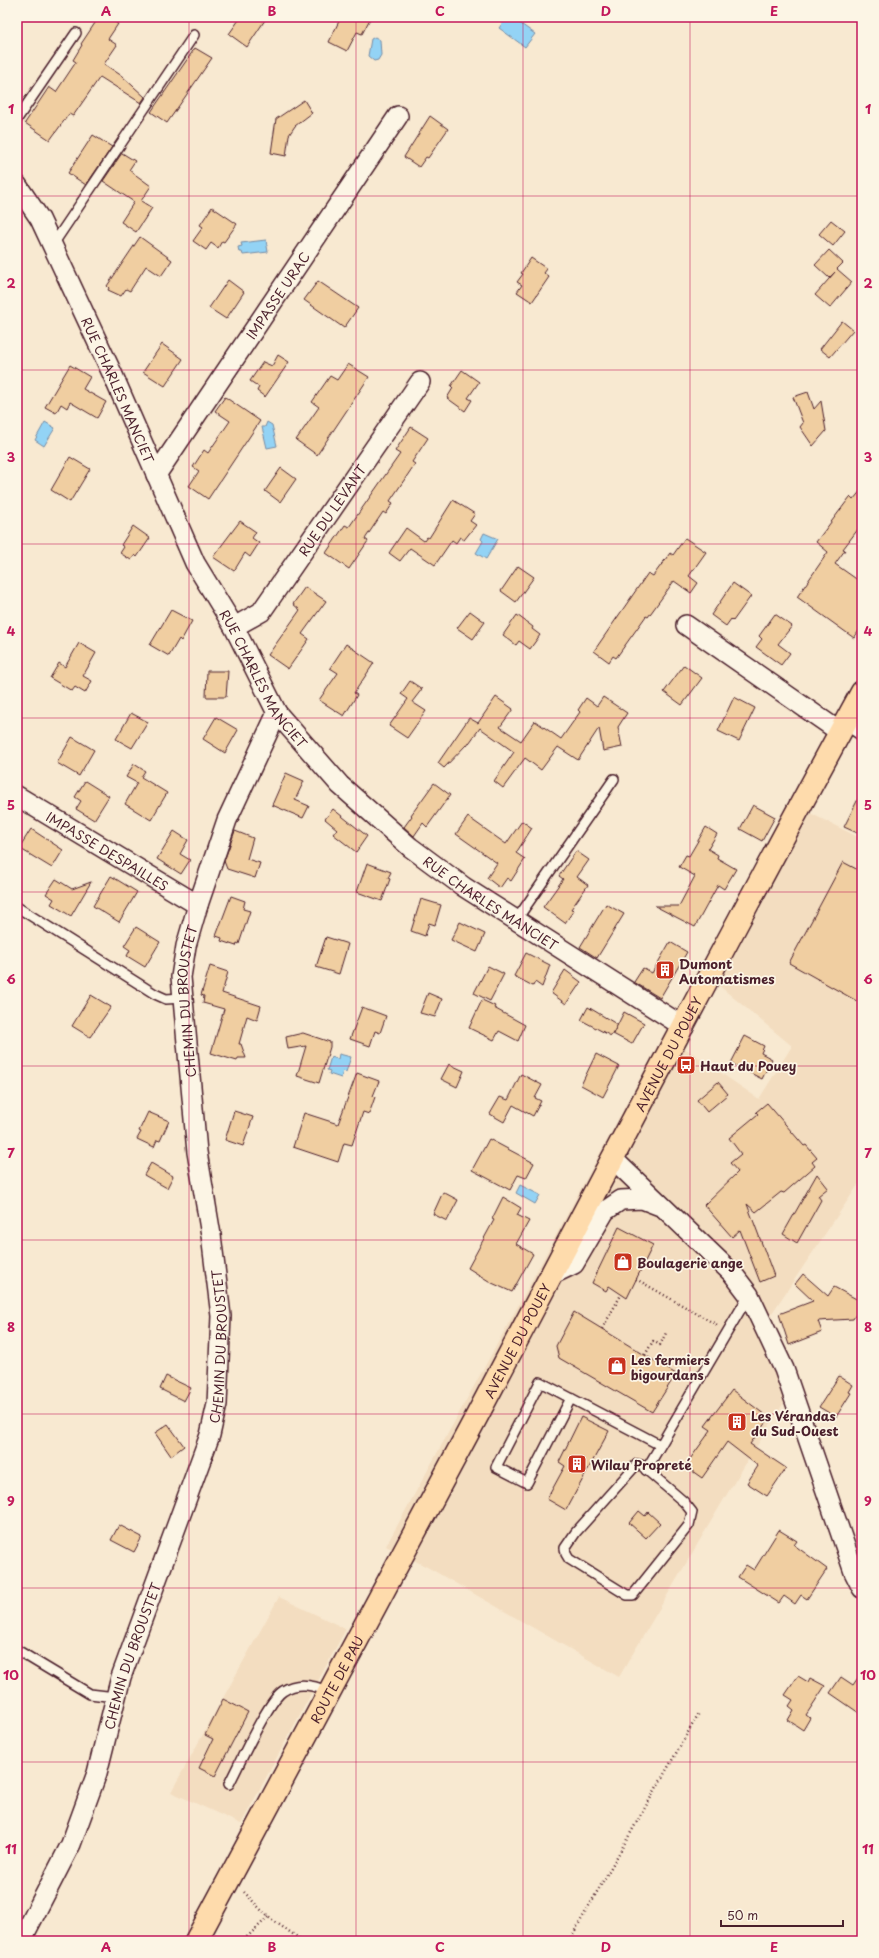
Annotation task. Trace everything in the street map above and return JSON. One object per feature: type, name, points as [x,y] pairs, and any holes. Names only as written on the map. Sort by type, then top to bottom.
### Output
[{"type":"main road","name":"AVENUE DU POUEY","points":[[476,1417],[612,1158],[684,1027],[746,905],[850,727],[862,692]]},
{"type":"main road","name":"ROUTE DE PAU","points":[[196,1941],[476,1417]]},
{"type":"street","name":"IMPASSE URAC","points":[[156,474],[398,116]]},
{"type":"street","name":"RUE CHARLES MANCIET","points":[[17,185],[40,219],[112,373],[195,563],[234,627],[277,713],[340,785],[410,847],[464,887],[517,918],[620,988],[684,1027]]},
{"type":"street","name":"RUE DU LEVANT","points":[[234,627],[261,612],[420,382]]},
{"type":"street","points":[[686,625],[850,727]]},
{"type":"street","name":"CHEMIN DU BROUSTET","points":[[21,1941],[71,1844],[97,1773],[121,1677],[210,1435],[217,1404],[220,1316],[211,1235],[197,1152],[181,977],[186,946],[198,905],[227,820],[277,713]]},
{"type":"street","name":"IMPASSE DESPAILLES","points":[[17,796],[198,905]]},
{"type":"street","points":[[612,1158],[733,1274],[749,1294],[784,1369],[854,1572],[862,1588]]},
{"type":"street","points":[[551,1275],[574,1264],[605,1211],[621,1200],[642,1199],[663,1207]]},
{"type":"lane","points":[[17,119],[76,33]]},
{"type":"lane","points":[[52,246],[194,35]]},
{"type":"lane","points":[[517,918],[614,779]]},
{"type":"lane","points":[[17,907],[155,994],[166,999],[182,998]]},
{"type":"lane","points":[[646,1470],[749,1294]]},
{"type":"lane","points":[[571,1398],[527,1484],[496,1467],[540,1382],[571,1398],[660,1445]]},
{"type":"lane","points":[[635,1465],[641,1465],[646,1470],[684,1502],[692,1512],[689,1525],[633,1595],[627,1595],[570,1559],[566,1554],[565,1548],[576,1532],[635,1465]]},
{"type":"lane","points":[[17,1650],[90,1694],[115,1697]]},
{"type":"lane","points":[[229,1784],[271,1704],[282,1691],[298,1684],[316,1686],[329,1692]]},
{"type":"path","points":[[636,1279],[727,1331]]},
{"type":"path","points":[[602,1329],[622,1294]]},
{"type":"path","points":[[645,1355],[653,1341],[660,1345],[667,1331]]},
{"type":"path","points":[[569,1941],[699,1713]]},
{"type":"path","points":[[230,1877],[268,1917],[303,1941]]},
{"type":"path","points":[[246,1941],[247,1937],[268,1917]]},
{"type":"shaded area","points":[[808,812],[862,839],[862,1034],[859,1038],[862,1040],[862,1179],[770,1316],[795,1385],[730,1489],[619,1677],[429,1568],[386,1546],[518,1306],[664,1034],[759,1099],[792,1046],[717,984]]},
{"type":"shaded area","points":[[279,1597],[346,1629],[241,1824],[171,1792]]},
{"type":"water","points":[[507,17],[511,17],[535,34],[525,47],[499,28]]},
{"type":"water","points":[[375,37],[380,40],[381,55],[378,60],[374,61],[368,56],[371,39]]},
{"type":"water","points":[[266,240],[268,252],[243,255],[242,252],[239,252],[238,247],[242,246],[241,243]]},
{"type":"water","points":[[45,422],[55,428],[44,446],[35,440]]},
{"type":"water","points":[[267,422],[272,425],[277,446],[267,448],[262,427],[265,427]]},
{"type":"water","points":[[484,533],[498,539],[486,559],[476,553],[483,541],[481,539]]},
{"type":"water","points":[[339,1054],[351,1057],[346,1072],[343,1071],[341,1078],[329,1074],[330,1071],[327,1070],[331,1057],[338,1059]]},
{"type":"water","points":[[520,1185],[540,1195],[535,1204],[516,1193]]},
{"type":"building","points":[[99,17],[107,17],[118,24],[108,39],[117,45],[104,64],[122,76],[145,97],[141,103],[100,77],[73,116],[69,114],[50,140],[25,123],[49,87],[56,92],[76,62],[73,60],[82,45],[81,44]]},
{"type":"building","points":[[241,17],[267,17],[247,47],[229,34]]},
{"type":"building","points":[[341,17],[371,17],[362,34],[357,32],[347,51],[329,42]]},
{"type":"building","points":[[195,48],[212,58],[167,123],[151,112]]},
{"type":"building","points":[[304,100],[312,113],[295,126],[289,135],[286,156],[271,153],[276,119]]},
{"type":"building","points":[[430,116],[448,129],[428,158],[426,157],[419,167],[404,157]]},
{"type":"building","points":[[93,135],[112,147],[86,185],[68,173]]},
{"type":"building","points":[[122,153],[135,161],[129,170],[151,186],[141,201],[152,208],[136,232],[121,222],[134,202],[103,181]]},
{"type":"building","points":[[212,207],[237,224],[224,242],[222,241],[218,248],[211,243],[206,250],[193,241],[203,227],[200,225]]},
{"type":"building","points":[[831,220],[845,231],[833,246],[819,234]]},
{"type":"building","points":[[140,237],[172,260],[161,276],[146,266],[130,291],[126,289],[121,296],[108,290],[109,288],[107,286]]},
{"type":"building","points":[[829,250],[843,263],[837,269],[852,282],[830,308],[815,295],[835,272],[829,278],[815,265]]},
{"type":"building","points":[[531,258],[547,269],[544,273],[549,277],[532,302],[517,292],[522,285],[517,282]]},
{"type":"building","points":[[228,280],[244,292],[226,319],[209,308]]},
{"type":"building","points":[[318,281],[358,308],[344,328],[304,300]]},
{"type":"building","points":[[842,321],[853,330],[830,357],[820,349]]},
{"type":"building","points":[[162,344],[183,359],[165,386],[143,372]]},
{"type":"building","points":[[278,355],[289,362],[265,397],[257,391],[259,387],[250,381],[263,362],[272,366]]},
{"type":"building","points":[[348,364],[369,377],[317,455],[296,440],[319,407],[312,402],[330,376],[337,380]]},
{"type":"building","points":[[70,365],[90,377],[83,389],[106,402],[97,418],[70,402],[67,408],[61,404],[56,413],[45,407]]},
{"type":"building","points":[[462,370],[479,382],[468,398],[472,400],[465,411],[447,398],[453,388],[451,386]]},
{"type":"building","points":[[808,392],[814,409],[821,401],[826,431],[813,446],[800,427],[803,423],[793,397]]},
{"type":"building","points":[[225,397],[260,421],[208,499],[189,486],[199,471],[193,467],[204,450],[208,453],[230,421],[215,411]]},
{"type":"building","points":[[411,427],[428,438],[412,462],[415,464],[390,501],[393,503],[386,514],[383,512],[365,539],[368,541],[349,569],[326,553],[345,525],[349,527],[400,454],[395,451]]},
{"type":"building","points":[[70,457],[90,469],[70,502],[51,490]]},
{"type":"building","points":[[281,468],[296,479],[280,502],[265,491]]},
{"type":"building","points":[[862,489],[862,524],[843,549],[845,550],[835,564],[862,583],[862,626],[854,638],[797,597],[828,552],[816,542],[850,497],[853,500]]},
{"type":"building","points":[[453,500],[475,514],[470,521],[476,525],[464,540],[460,537],[456,543],[452,540],[435,565],[410,548],[400,561],[389,553],[406,528],[424,541],[427,537],[429,538]]},
{"type":"building","points":[[240,521],[256,532],[252,538],[259,543],[250,557],[245,553],[234,571],[213,557]]},
{"type":"building","points":[[133,526],[150,538],[137,557],[135,555],[131,560],[120,553],[124,547],[121,545]]},
{"type":"building","points":[[685,538],[706,552],[689,576],[698,583],[691,593],[674,581],[648,617],[646,616],[616,658],[613,656],[609,662],[594,651],[648,573],[653,576],[670,553],[673,555]]},
{"type":"building","points":[[518,566],[534,577],[516,602],[501,591]]},
{"type":"building","points":[[733,583],[751,596],[733,621],[731,619],[726,626],[711,615]]},
{"type":"building","points":[[305,587],[326,601],[302,634],[309,639],[288,669],[268,655],[300,610],[293,604]]},
{"type":"building","points":[[171,610],[192,621],[181,641],[179,639],[169,656],[150,645]]},
{"type":"building","points":[[470,611],[485,622],[473,639],[457,628]]},
{"type":"building","points":[[775,614],[792,626],[778,644],[790,653],[781,665],[756,647],[762,639],[759,636]]},
{"type":"building","points":[[517,615],[533,627],[532,629],[540,635],[530,649],[519,641],[516,645],[503,635]]},
{"type":"building","points":[[79,643],[96,653],[83,676],[92,681],[85,693],[75,687],[72,691],[50,678],[59,663],[65,667]]},
{"type":"building","points":[[346,644],[374,663],[354,693],[357,695],[344,716],[319,700],[338,673],[330,668]]},
{"type":"building","points":[[684,665],[702,678],[682,705],[664,692]]},
{"type":"building","points":[[207,671],[228,671],[226,697],[206,697]]},
{"type":"building","points":[[410,681],[422,689],[412,702],[426,711],[407,738],[389,726],[408,699],[401,694]]},
{"type":"building","points":[[496,697],[513,709],[500,727],[521,741],[535,721],[561,739],[580,712],[578,710],[586,698],[597,706],[603,697],[627,713],[618,727],[622,747],[603,751],[599,728],[578,760],[558,747],[541,770],[525,758],[503,788],[494,781],[514,752],[480,728],[467,746],[466,745],[444,768],[438,763],[469,718],[478,723]]},
{"type":"building","points":[[734,697],[755,708],[739,741],[718,731]]},
{"type":"building","points":[[131,713],[148,722],[132,748],[116,739]]},
{"type":"building","points":[[216,717],[238,730],[225,753],[203,739]]},
{"type":"building","points":[[72,737],[94,750],[79,776],[57,763]]},
{"type":"building","points":[[134,764],[145,771],[141,777],[167,793],[151,820],[125,804],[137,783],[126,777]]},
{"type":"building","points":[[286,773],[304,781],[295,800],[309,806],[303,818],[272,805]]},
{"type":"building","points":[[85,781],[109,796],[94,820],[76,809],[81,801],[75,797]]},
{"type":"building","points":[[434,783],[450,795],[427,827],[423,823],[414,836],[404,827]]},
{"type":"building","points":[[862,791],[862,835],[844,827]]},
{"type":"building","points":[[753,805],[775,817],[762,841],[740,829]]},
{"type":"building","points":[[333,809],[367,836],[356,852],[333,834],[337,829],[325,819]]},
{"type":"building","points":[[468,817],[506,844],[522,821],[532,828],[516,853],[525,859],[511,881],[507,878],[500,888],[487,878],[497,863],[456,834]]},
{"type":"building","points":[[706,827],[717,834],[708,849],[718,855],[717,858],[736,869],[724,889],[718,885],[695,927],[655,906],[679,906],[695,876],[679,867],[686,855],[689,856]]},
{"type":"building","points":[[31,829],[63,850],[52,868],[19,848]]},
{"type":"building","points":[[174,831],[188,840],[180,854],[190,860],[181,874],[157,859]]},
{"type":"building","points":[[235,831],[253,838],[247,859],[260,863],[255,878],[227,869],[224,861]]},
{"type":"building","points":[[576,851],[589,860],[577,877],[588,885],[571,909],[574,910],[565,923],[543,907],[563,879],[559,876]]},
{"type":"building","points":[[843,862],[862,872],[862,1004],[789,963]]},
{"type":"building","points":[[367,863],[391,872],[382,901],[357,892]]},
{"type":"building","points":[[111,876],[137,892],[119,922],[93,906]]},
{"type":"building","points":[[56,879],[72,889],[91,882],[71,916],[51,904],[54,899],[46,894]]},
{"type":"building","points":[[231,896],[245,901],[243,909],[250,911],[239,944],[237,943],[236,946],[221,941],[222,938],[216,936]]},
{"type":"building","points":[[421,899],[441,905],[435,925],[429,923],[425,936],[411,931]]},
{"type":"building","points":[[606,904],[624,914],[597,958],[580,947]]},
{"type":"building","points":[[460,922],[485,934],[477,952],[451,940]]},
{"type":"building","points":[[136,927],[160,942],[145,967],[127,956],[130,950],[124,946]]},
{"type":"building","points":[[326,937],[348,944],[339,974],[316,967]]},
{"type":"building","name":"Dumont Automatismes","points":[[670,942],[687,952],[660,998],[634,982],[643,968],[652,973]]},
{"type":"building","points":[[526,953],[550,965],[542,987],[535,982],[533,986],[514,976]]},
{"type":"building","points":[[210,966],[228,972],[222,993],[261,1006],[257,1020],[247,1016],[239,1044],[241,1044],[246,1058],[238,1058],[237,1061],[211,1053],[224,1009],[203,1003],[204,996],[201,995]]},
{"type":"building","points":[[488,966],[504,974],[490,1001],[474,993]]},
{"type":"building","points":[[565,970],[581,982],[566,1004],[551,993]]},
{"type":"building","points":[[428,993],[442,999],[435,1017],[420,1013]]},
{"type":"building","points":[[91,995],[111,1007],[90,1037],[72,1026]]},
{"type":"building","points":[[482,1000],[495,1006],[494,1008],[525,1025],[518,1041],[499,1031],[494,1040],[469,1028]]},
{"type":"building","points":[[362,1007],[386,1016],[380,1033],[375,1031],[370,1046],[350,1039]]},
{"type":"building","points":[[588,1007],[618,1025],[611,1036],[581,1020]]},
{"type":"building","points":[[624,1012],[644,1023],[632,1044],[613,1034]]},
{"type":"building","points":[[303,1033],[330,1042],[330,1047],[319,1083],[297,1076],[306,1046],[288,1049],[286,1037]]},
{"type":"building","points":[[745,1036],[764,1046],[761,1053],[772,1059],[762,1079],[731,1063]]},
{"type":"building","points":[[596,1054],[619,1066],[603,1097],[581,1085]]},
{"type":"building","points":[[449,1064],[464,1071],[457,1087],[441,1079]]},
{"type":"building","points":[[357,1073],[379,1081],[373,1096],[375,1097],[369,1114],[363,1112],[352,1145],[344,1143],[338,1162],[293,1147],[304,1113],[338,1124]]},
{"type":"building","points":[[521,1074],[542,1085],[535,1098],[541,1101],[533,1116],[513,1105],[504,1122],[490,1114],[500,1097],[508,1100]]},
{"type":"building","points":[[718,1082],[728,1094],[707,1112],[697,1100]]},
{"type":"building","points":[[767,1103],[804,1146],[806,1145],[817,1158],[812,1162],[815,1166],[784,1193],[781,1192],[756,1212],[747,1204],[774,1276],[760,1282],[740,1230],[732,1237],[704,1205],[738,1172],[730,1163],[741,1154],[729,1138],[758,1114],[756,1112]]},
{"type":"building","points":[[234,1111],[253,1117],[243,1146],[225,1140]]},
{"type":"building","points":[[148,1112],[169,1121],[160,1141],[157,1140],[154,1147],[137,1139]]},
{"type":"building","points":[[489,1139],[534,1163],[526,1178],[518,1175],[510,1190],[472,1170]]},
{"type":"building","points":[[151,1163],[173,1176],[167,1188],[144,1175]]},
{"type":"building","points":[[817,1174],[828,1188],[818,1196],[821,1200],[797,1243],[783,1234]]},
{"type":"building","points":[[443,1192],[458,1200],[447,1221],[433,1214]]},
{"type":"building","points":[[503,1197],[521,1208],[517,1215],[529,1221],[516,1244],[533,1254],[512,1292],[492,1283],[468,1268],[494,1220],[492,1219]]},
{"type":"building","name":"Boulagerie ange","points":[[619,1227],[653,1245],[627,1298],[609,1286],[606,1291],[592,1283]]},
{"type":"building","points":[[803,1274],[828,1296],[834,1287],[862,1302],[862,1305],[853,1319],[818,1321],[822,1332],[789,1345],[779,1314],[813,1301],[795,1284]]},
{"type":"building","name":"Les fermiers bigourdans","points":[[574,1312],[676,1374],[652,1412],[559,1358],[556,1346]]},
{"type":"building","points":[[166,1376],[191,1388],[184,1401],[160,1389]]},
{"type":"building","points":[[839,1376],[853,1385],[849,1392],[851,1393],[836,1417],[819,1407]]},
{"type":"building","points":[[732,1390],[769,1418],[750,1444],[786,1468],[767,1496],[747,1483],[758,1466],[727,1442],[702,1478],[685,1466],[711,1430],[705,1426]]},
{"type":"building","name":"Wilau Propreté","points":[[581,1417],[609,1431],[566,1510],[547,1499],[565,1466],[559,1462]]},
{"type":"building","points":[[168,1424],[184,1446],[171,1456],[155,1433]]},
{"type":"building","points":[[639,1511],[645,1516],[648,1512],[660,1523],[646,1538],[629,1523]]},
{"type":"building","points":[[119,1525],[142,1537],[134,1552],[111,1540]]},
{"type":"building","points":[[779,1530],[797,1541],[794,1545],[827,1569],[807,1599],[801,1595],[795,1604],[784,1596],[779,1603],[738,1577],[746,1565],[754,1570]]},
{"type":"building","points":[[862,1672],[862,1715],[830,1693],[841,1677],[853,1685]]},
{"type":"building","points":[[798,1676],[808,1682],[810,1678],[825,1686],[806,1715],[810,1718],[803,1730],[788,1720],[794,1710],[789,1706],[793,1700],[785,1695]]},
{"type":"building","points":[[223,1699],[248,1712],[215,1776],[199,1768],[213,1739],[205,1735]]},
{"type":"place","name":"Dumont Automatismes","points":[[665,970]]},
{"type":"place","name":"Haut du Pouey","points":[[686,1065]]},
{"type":"place","name":"Boulagerie ange","points":[[623,1262]]},
{"type":"place","name":"Les fermiers bigourdans","points":[[617,1366]]},
{"type":"place","name":"Les Vérandas du Sud-Ouest","points":[[737,1422]]},
{"type":"place","name":"Wilau Propreté","points":[[577,1464]]}]
